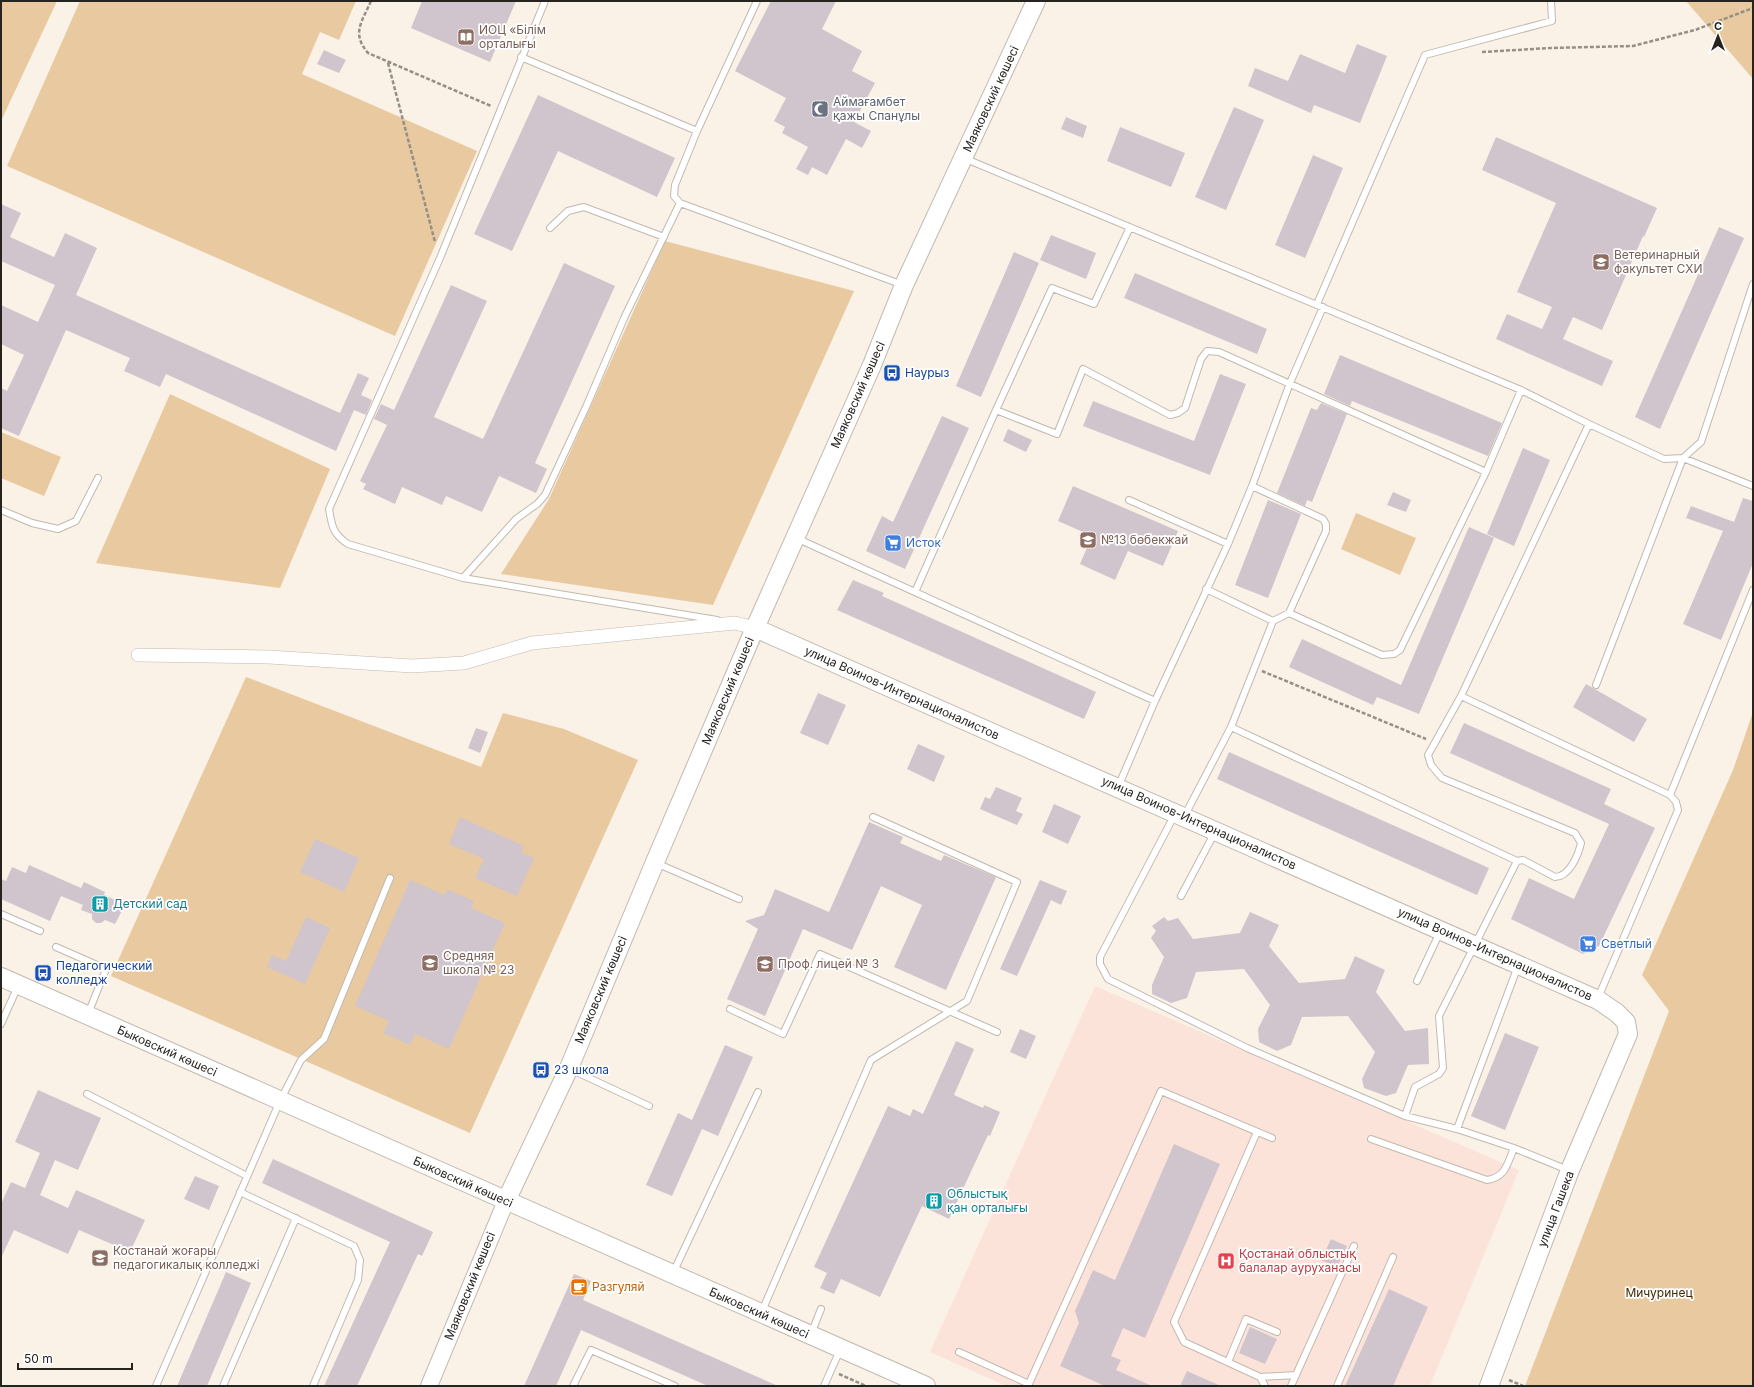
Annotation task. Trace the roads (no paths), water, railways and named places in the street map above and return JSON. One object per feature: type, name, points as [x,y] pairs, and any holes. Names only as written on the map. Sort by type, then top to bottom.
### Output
[{"type":"main road","name":"Маяковский көшесі","points":[[506,1201],[569,1068],[755,628],[872,365],[904,286],[1036,1]]},
{"type":"main road","name":"улица Воинов-Интернационалистов","points":[[755,628],[1598,1000],[1617,1013],[1626,1022],[1628,1034]]},
{"type":"main road","name":"Быковский көшесі","points":[[1,977],[926,1386]]},
{"type":"main road","name":"улица Гашека","points":[[1489,1386],[1570,1170],[1628,1034]]},
{"type":"street","points":[[138,655],[269,658],[412,666],[464,663],[532,643],[734,623],[755,628]]},
{"type":"street","name":"Маяковский көшесі","points":[[429,1386],[506,1201]]},
{"type":"lane","points":[[544,1],[440,258],[329,509],[332,528],[339,538],[348,544],[463,578],[734,623]]},
{"type":"lane","points":[[757,1],[697,131],[675,185],[674,196],[680,203],[904,286]]},
{"type":"lane","points":[[1118,788],[1155,701],[1228,544],[1252,486],[1320,306],[1425,55],[1552,21],[1551,1]]},
{"type":"lane","points":[[521,57],[697,131]]},
{"type":"lane","points":[[964,158],[1522,390],[1589,424],[1664,459],[1683,458],[1753,486]]},
{"type":"lane","points":[[463,578],[516,519],[537,504],[545,495],[586,407],[625,316],[680,203]]},
{"type":"lane","points":[[550,228],[568,211],[584,208],[664,237]]},
{"type":"lane","points":[[915,592],[1052,288],[1094,304],[1130,227]]},
{"type":"lane","points":[[1596,685],[1683,458],[1701,442],[1753,284]]},
{"type":"lane","points":[[996,410],[1057,434],[1083,369],[1170,415],[1178,413],[1185,408],[1201,359],[1207,351],[1218,352],[1486,472]]},
{"type":"lane","points":[[1288,613],[1382,655],[1394,654],[1400,650],[1486,472],[1522,390]]},
{"type":"lane","points":[[1231,727],[1518,861],[1523,860],[1555,877],[1560,877],[1566,874],[1580,850],[1581,843],[1575,833],[1442,778],[1431,765],[1428,755],[1461,696],[1589,424]]},
{"type":"lane","points":[[1,510],[32,523],[58,529],[76,521],[98,478]]},
{"type":"lane","points":[[1252,486],[1323,519],[1326,524],[1326,531],[1288,613],[1273,621],[1231,727],[1100,957],[1100,964],[1103,972],[1108,979],[1247,1048],[1405,1116],[1457,1128],[1570,1170]]},
{"type":"lane","points":[[1129,500],[1228,544]]},
{"type":"lane","points":[[795,537],[1155,701]]},
{"type":"lane","points":[[1206,589],[1273,621]]},
{"type":"lane","points":[[1670,795],[1753,590]]},
{"type":"lane","points":[[1461,696],[1670,795],[1676,802],[1678,810],[1598,1000]]},
{"type":"lane","points":[[760,1313],[871,1060],[967,1001],[1017,882],[873,817]]},
{"type":"lane","points":[[1181,896],[1216,831]]},
{"type":"lane","points":[[1405,1116],[1415,1087],[1439,1074],[1443,1068],[1439,1016],[1518,861]]},
{"type":"lane","points":[[655,862],[739,899]]},
{"type":"lane","points":[[156,1386],[280,1101],[301,1060],[324,1039],[390,878]]},
{"type":"lane","points":[[1,914],[40,931]]},
{"type":"lane","points":[[1417,981],[1441,930]]},
{"type":"lane","points":[[56,947],[106,968],[87,1016]]},
{"type":"lane","points":[[730,1009],[783,1034],[820,954],[997,1032]]},
{"type":"lane","points":[[1457,1128],[1518,964]]},
{"type":"lane","points":[[1,1024],[18,985]]},
{"type":"lane","points":[[569,1068],[649,1106]]},
{"type":"lane","points":[[959,1352],[1029,1385],[1161,1091],[1272,1138]]},
{"type":"lane","points":[[673,1274],[758,1092]]},
{"type":"lane","points":[[86,1094],[247,1176]]},
{"type":"lane","points":[[1257,1132],[1174,1322],[1184,1342],[1260,1377],[1296,1375]]},
{"type":"lane","points":[[1371,1139],[1486,1180],[1501,1175],[1514,1148]]},
{"type":"lane","points":[[240,1192],[354,1246],[360,1260],[358,1280],[313,1386]]},
{"type":"lane","points":[[223,1386],[296,1218]]},
{"type":"lane","points":[[1291,1386],[1354,1246]]},
{"type":"lane","points":[[1337,1386],[1394,1257]]},
{"type":"lane","points":[[810,1335],[822,1309]]},
{"type":"lane","points":[[1228,1362],[1246,1319],[1277,1332]]},
{"type":"lane","points":[[824,1386],[840,1348]]},
{"type":"lane","points":[[573,1386],[591,1350],[675,1386]]},
{"type":"lane","points":[[1260,1377],[1265,1386]]},
{"type":"place","name":"ИОЦ «Білім орталығы","points":[[466,37]]},
{"type":"place","name":"Аймағамбет қажы Спанұлы","points":[[820,109]]},
{"type":"place","name":"Ветеринарный факультет СХИ","points":[[1601,262]]},
{"type":"place","name":"Наурыз","points":[[892,373]]},
{"type":"place","name":"№13 бөбекжай","points":[[1088,540]]},
{"type":"place","name":"Исток","points":[[893,543]]},
{"type":"place","name":"Детский сад","points":[[100,904]]},
{"type":"place","name":"Светлый","points":[[1588,944]]},
{"type":"place","name":"Средняя школа № 23","points":[[430,963]]},
{"type":"place","name":"Проф. лицей № 3","points":[[765,964]]},
{"type":"place","name":"Педагогический колледж","points":[[43,973]]},
{"type":"place","name":"23 школа","points":[[541,1070]]},
{"type":"place","name":"Облыстық қан орталығы","points":[[934,1201]]},
{"type":"place","name":"Костанай жоғары педагогикалық колледжі","points":[[100,1258]]},
{"type":"place","name":"Қостанай облыстық балалар ауруханасы","points":[[1226,1261]]},
{"type":"place","name":"Разгуляй","points":[[579,1287]]},
{"type":"park label","name":"Мичуринец","points":[[1659,1293]]}]
